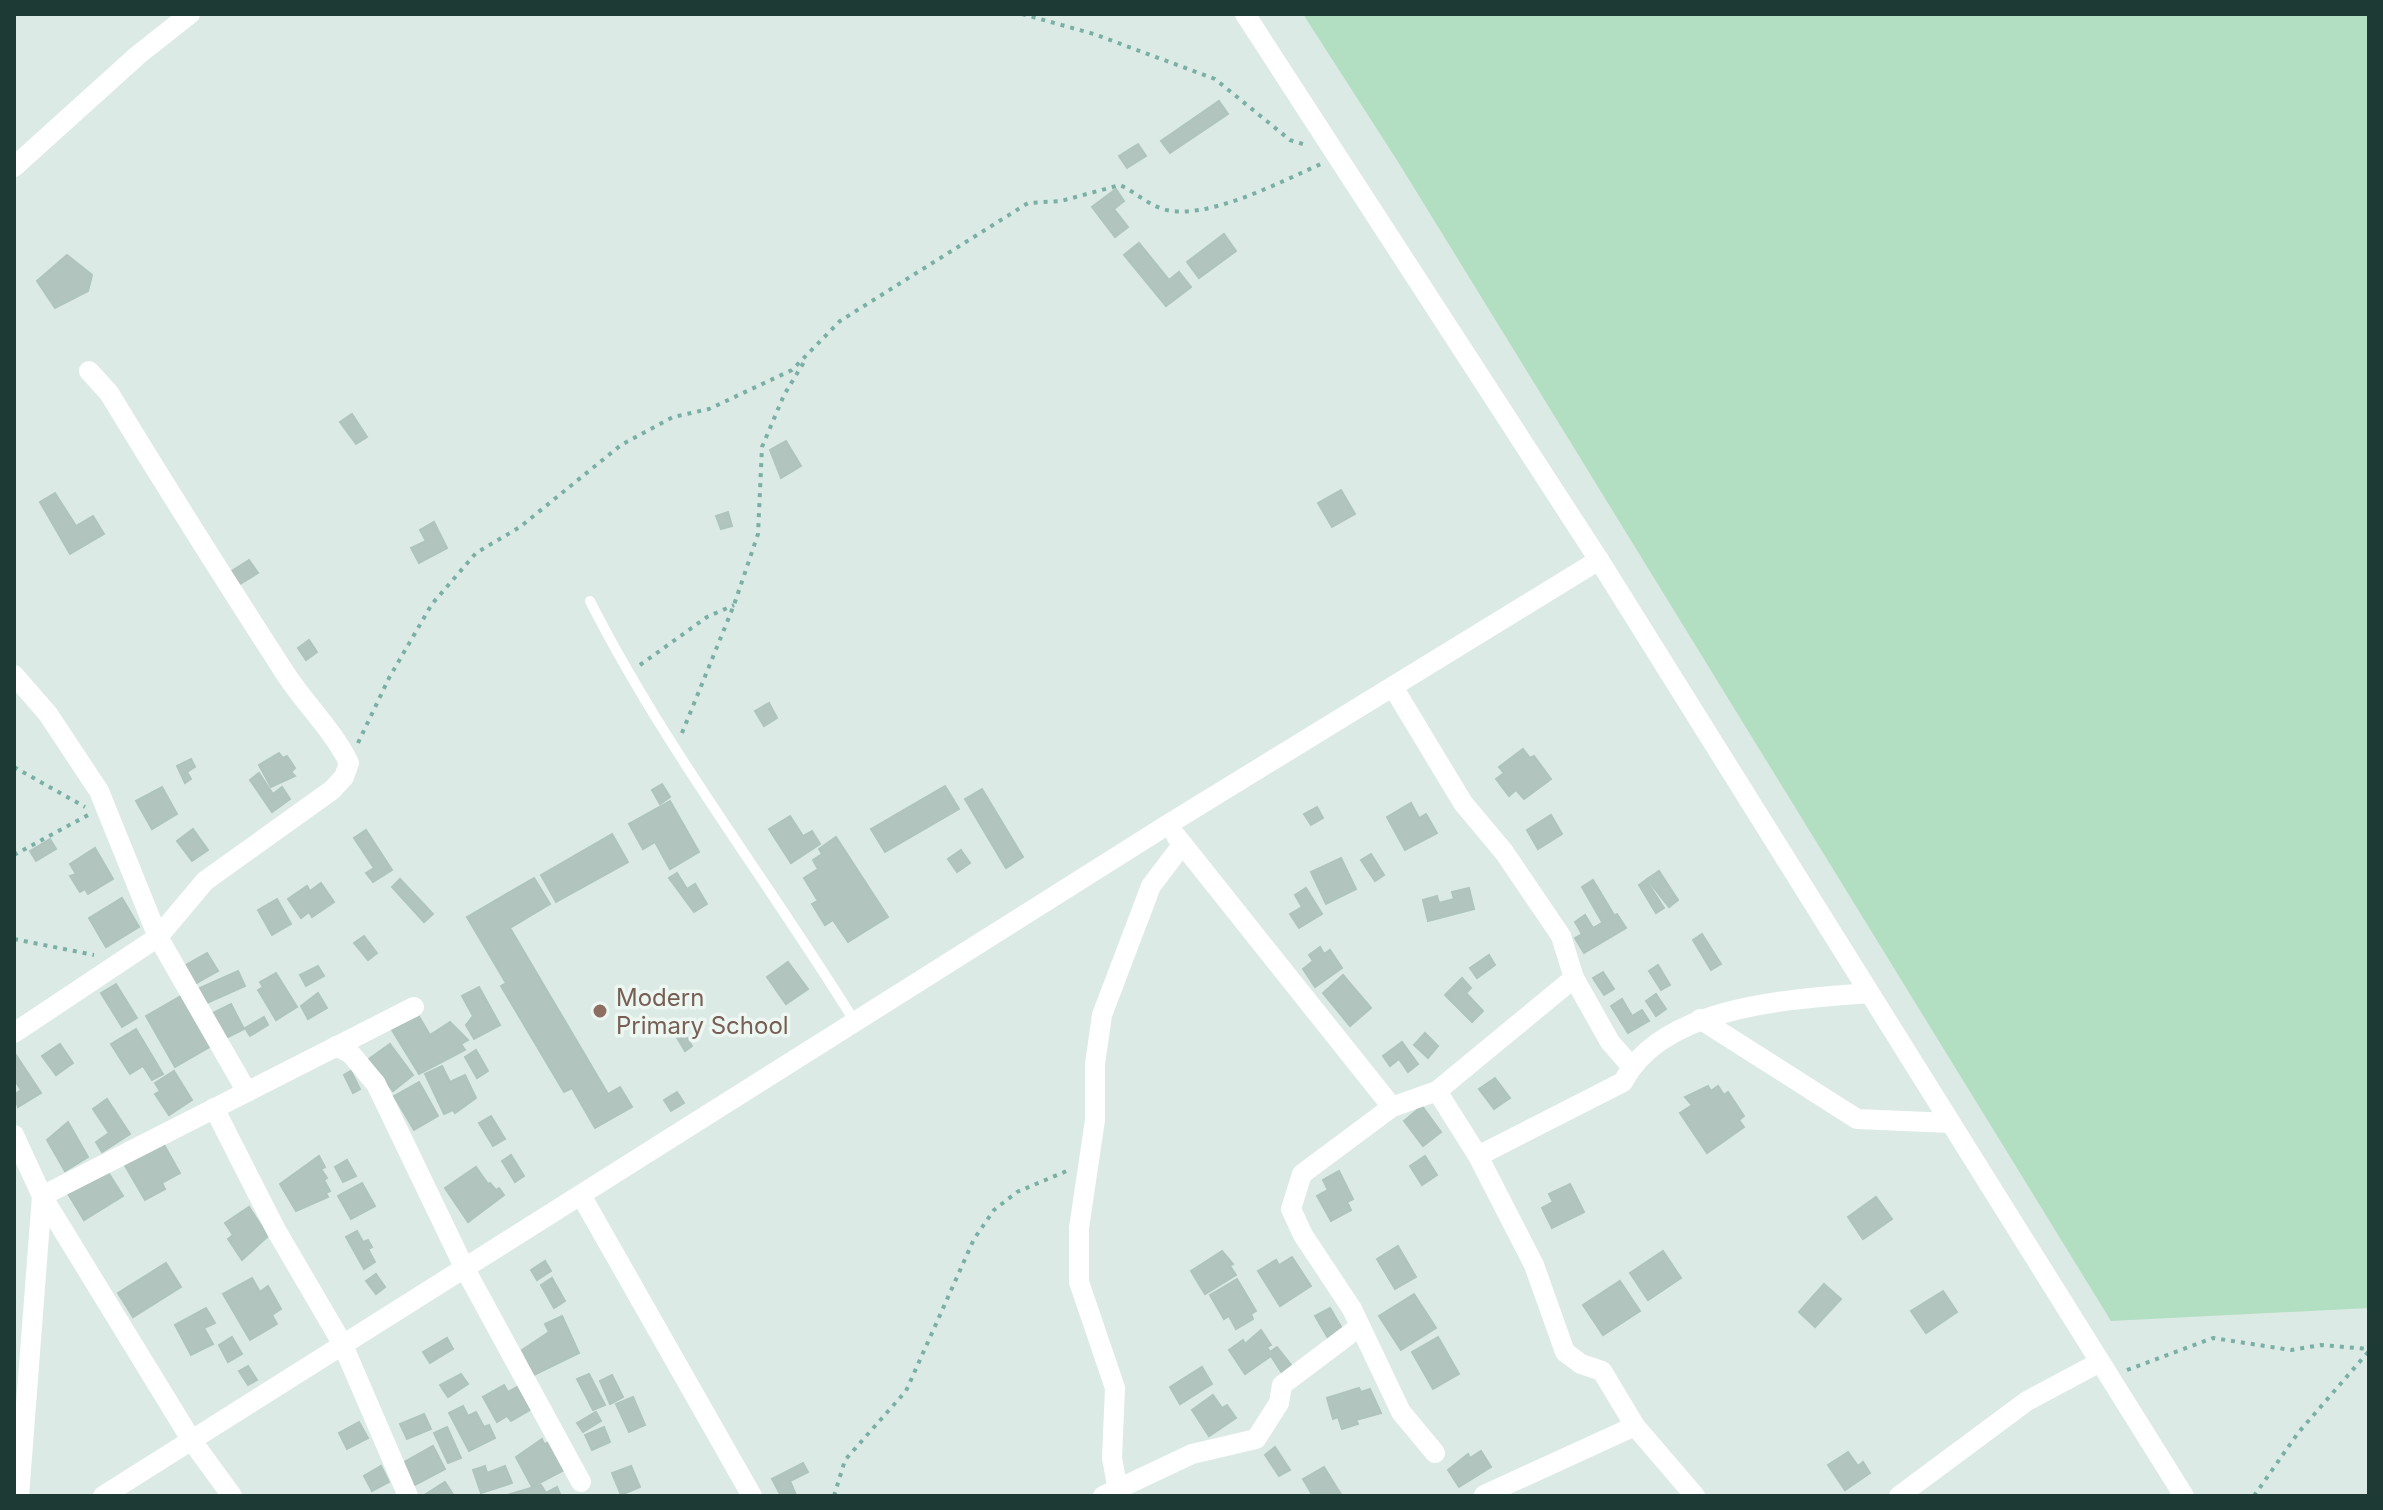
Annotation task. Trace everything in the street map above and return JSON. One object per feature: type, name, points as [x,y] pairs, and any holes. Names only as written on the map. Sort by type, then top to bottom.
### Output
[{"type":"street","points":[[14,167],[138,55],[190,14]]},
{"type":"street","points":[[1245,14],[1599,560],[2184,1496]]},
{"type":"street","points":[[14,1033],[158,937],[205,881],[332,790],[344,777],[349,763],[340,745],[295,689],[224,581],[109,393],[89,371]]},
{"type":"street","points":[[103,1496],[342,1343],[582,1197],[1167,825],[1599,560]]},
{"type":"street","points":[[14,675],[48,714],[99,791],[158,937],[247,1092]]},
{"type":"street","points":[[1393,687],[1463,803],[1504,852],[1561,936],[1574,978],[1610,1042],[1631,1066]]},
{"type":"street","points":[[1167,825],[1392,1107]]},
{"type":"street","points":[[1182,845],[1151,886],[1102,1015],[1095,1064],[1095,1120],[1079,1228],[1079,1282],[1115,1388],[1111,1418],[1113,1494],[1192,1454],[1256,1439],[1279,1403],[1282,1385],[1359,1327]]},
{"type":"street","points":[[1435,1453],[1401,1412],[1352,1309],[1303,1235],[1291,1209],[1302,1174],[1392,1107],[1437,1091],[1574,978]]},
{"type":"street","points":[[1478,1156],[1623,1082],[1631,1066],[1650,1050],[1700,1019],[1787,1000],[1869,993]]},
{"type":"street","points":[[42,1196],[414,1007]]},
{"type":"street","points":[[1700,1019],[1857,1119],[1951,1123]]},
{"type":"street","points":[[336,1046],[351,1054],[376,1084],[465,1269],[581,1482]]},
{"type":"street","points":[[1437,1091],[1478,1156],[1534,1265],[1565,1352],[1581,1364],[1602,1371],[1635,1426],[1695,1496]]},
{"type":"street","points":[[214,1108],[276,1230],[342,1343],[408,1496]]},
{"type":"street","points":[[14,1135],[42,1196],[192,1441],[232,1496]]},
{"type":"street","points":[[19,1496],[42,1196]]},
{"type":"street","points":[[582,1197],[752,1496]]},
{"type":"street","points":[[1899,1496],[2027,1401],[2105,1370]]},
{"type":"street","points":[[1484,1495],[1635,1426]]},
{"type":"lane","points":[[590,601],[629,673],[856,1024]]},
{"type":"path","points":[[1022,14],[1094,34],[1215,79],[1290,140],[1338,156]]},
{"type":"path","points":[[349,763],[389,678],[432,604],[476,553],[525,523],[621,445],[673,417],[709,409],[792,370],[840,321],[1028,203],[1061,201],[1120,185],[1164,209],[1193,211],[1277,183],[1338,156]]},
{"type":"path","points":[[677,747],[734,605],[758,534],[762,447],[784,395],[806,358]]},
{"type":"path","points":[[629,673],[707,617],[734,605]]},
{"type":"path","points":[[14,767],[94,812],[14,855]]},
{"type":"path","points":[[14,939],[70,953],[96,955],[136,951]]},
{"type":"path","points":[[834,1496],[845,1460],[906,1391],[974,1239],[994,1210],[1017,1192],[1086,1165]]},
{"type":"path","points":[[2105,1370],[2213,1338],[2291,1350],[2321,1345],[2369,1350]]},
{"type":"path","points":[[2254,1496],[2298,1433],[2369,1350]]},
{"type":"green space","points":[[1303,14],[2369,14],[2369,1308],[2111,1321],[1400,165]]},
{"type":"building","points":[[1219,101],[1228,114],[1170,153],[1161,141]]},
{"type":"building","points":[[1138,144],[1146,156],[1127,168],[1119,156]]},
{"type":"building","points":[[1116,189],[1124,201],[1114,209],[1128,227],[1115,237],[1092,207]]},
{"type":"building","points":[[1224,234],[1236,251],[1199,278],[1187,262]]},
{"type":"building","points":[[1139,243],[1169,280],[1179,272],[1191,287],[1166,306],[1124,255]]},
{"type":"building","points":[[67,255],[92,275],[88,291],[55,308],[37,281]]},
{"type":"building","points":[[352,414],[367,437],[356,444],[340,422]]},
{"type":"building","points":[[786,441],[801,466],[781,478],[770,450]]},
{"type":"building","points":[[1341,490],[1355,514],[1332,527],[1318,503]]},
{"type":"building","points":[[55,493],[76,526],[93,516],[104,534],[70,554],[40,502]]},
{"type":"building","points":[[728,512],[732,526],[721,529],[716,516]]},
{"type":"building","points":[[434,522],[447,548],[419,563],[411,548],[426,541],[420,530]]},
{"type":"building","points":[[249,560],[258,573],[235,587],[227,574]]},
{"type":"building","points":[[309,640],[317,652],[306,660],[298,648]]},
{"type":"building","points":[[769,703],[777,718],[764,726],[755,711]]},
{"type":"building","points":[[1523,749],[1530,758],[1534,756],[1551,779],[1524,799],[1516,790],[1509,796],[1496,779],[1504,773],[1499,767]]},
{"type":"building","points":[[279,753],[283,758],[287,756],[295,768],[291,772],[295,776],[271,787],[259,765]]},
{"type":"building","points":[[191,759],[195,767],[187,772],[191,779],[185,783],[177,766]]},
{"type":"building","points":[[259,773],[273,794],[282,787],[290,799],[272,812],[250,780]]},
{"type":"building","points":[[662,784],[670,797],[660,804],[652,790]]},
{"type":"building","points":[[945,786],[959,809],[885,852],[871,829]]},
{"type":"building","points":[[162,787],[177,814],[152,829],[136,801]]},
{"type":"building","points":[[982,789],[1023,857],[1006,868],[965,799]]},
{"type":"building","points":[[670,801],[699,852],[670,869],[655,842],[643,849],[629,824]]},
{"type":"building","points":[[1411,803],[1419,818],[1426,814],[1437,833],[1405,850],[1387,817]]},
{"type":"building","points":[[1317,807],[1323,818],[1311,825],[1304,814]]},
{"type":"building","points":[[1551,815],[1562,834],[1538,849],[1527,830]]},
{"type":"building","points":[[790,816],[803,836],[812,831],[820,844],[791,863],[769,829]]},
{"type":"building","points":[[193,829],[208,850],[192,861],[177,841]]},
{"type":"building","points":[[366,830],[392,870],[373,882],[366,873],[374,868],[354,838]]},
{"type":"building","points":[[612,834],[628,862],[556,902],[541,875]]},
{"type":"building","points":[[836,837],[888,917],[848,942],[833,920],[825,925],[812,904],[818,901],[804,878],[818,869],[813,860],[822,854],[819,849]]},
{"type":"building","points":[[50,839],[56,849],[36,861],[30,851]]},
{"type":"building","points":[[95,848],[113,879],[88,894],[85,889],[80,892],[70,876],[76,874],[70,864]]},
{"type":"building","points":[[961,850],[970,863],[957,872],[948,859]]},
{"type":"building","points":[[1371,854],[1384,875],[1375,881],[1361,860]]},
{"type":"building","points":[[1341,858],[1356,889],[1326,904],[1311,872]]},
{"type":"building","points":[[1659,871],[1678,900],[1669,907],[1647,879]]},
{"type":"building","points":[[677,873],[687,889],[695,884],[707,904],[694,912],[669,878]]},
{"type":"building","points":[[534,878],[550,904],[510,928],[608,1094],[620,1087],[632,1107],[595,1128],[572,1088],[564,1092],[501,986],[506,983],[467,917]]},
{"type":"building","points":[[400,879],[433,914],[424,922],[392,887]]},
{"type":"building","points":[[1593,880],[1614,915],[1602,922],[1582,887]]},
{"type":"building","points":[[1646,880],[1664,908],[1656,913],[1639,885]]},
{"type":"building","points":[[321,883],[334,902],[312,917],[309,912],[301,918],[288,899],[307,886],[310,891]]},
{"type":"building","points":[[1306,888],[1322,914],[1299,928],[1290,914],[1302,907],[1295,895]]},
{"type":"building","points":[[1469,888],[1474,909],[1428,921],[1423,900],[1437,896],[1439,903],[1454,899],[1452,892]]},
{"type":"building","points":[[122,898],[139,927],[106,947],[89,918]]},
{"type":"building","points":[[277,899],[291,924],[272,935],[258,910]]},
{"type":"building","points":[[1617,914],[1626,928],[1584,953],[1575,938],[1582,934],[1575,922],[1585,915],[1593,928]]},
{"type":"building","points":[[1702,934],[1721,964],[1711,970],[1693,940]]},
{"type":"building","points":[[364,936],[377,953],[368,960],[354,943]]},
{"type":"building","points":[[1320,947],[1324,954],[1330,950],[1342,968],[1315,987],[1303,969],[1313,961],[1309,955]]},
{"type":"building","points":[[207,953],[218,971],[195,984],[184,966]]},
{"type":"building","points":[[1489,955],[1495,965],[1477,978],[1470,968]]},
{"type":"building","points":[[788,962],[808,989],[786,1004],[767,977]]},
{"type":"building","points":[[1658,965],[1670,985],[1661,990],[1649,971]]},
{"type":"building","points":[[318,966],[324,976],[306,986],[300,975]]},
{"type":"building","points":[[238,971],[245,986],[207,1003],[200,988]]},
{"type":"building","points":[[1603,972],[1614,989],[1604,995],[1593,978]]},
{"type":"building","points":[[276,973],[297,1007],[276,1020],[258,990],[263,987],[260,982]]},
{"type":"building","points":[[1343,975],[1371,1008],[1350,1026],[1323,993]]},
{"type":"building","points":[[1462,978],[1471,988],[1466,993],[1483,1011],[1472,1022],[1445,995]]},
{"type":"building","points":[[116,984],[137,1018],[122,1027],[101,993]]},
{"type":"building","points":[[479,987],[500,1025],[474,1039],[466,1025],[473,1016],[462,996]]},
{"type":"building","points":[[186,993],[215,1044],[175,1067],[146,1016]]},
{"type":"building","points":[[318,993],[327,1008],[308,1019],[301,1006]]},
{"type":"building","points":[[1656,994],[1666,1009],[1656,1016],[1646,1001]]},
{"type":"building","points":[[1622,999],[1632,1016],[1642,1010],[1649,1021],[1628,1033],[1611,1006]]},
{"type":"building","points":[[231,1004],[244,1029],[224,1039],[211,1014]]},
{"type":"building","points":[[418,1015],[430,1035],[450,1022],[468,1040],[461,1044],[465,1050],[419,1074],[392,1030]]},
{"type":"building","points":[[264,1017],[268,1025],[250,1036],[245,1028]]},
{"type":"building","points":[[680,1026],[692,1046],[685,1051],[673,1031]]},
{"type":"building","points":[[136,1029],[163,1074],[152,1080],[143,1066],[130,1074],[111,1044]]},
{"type":"building","points":[[1425,1033],[1438,1046],[1428,1058],[1414,1045]]},
{"type":"building","points":[[1402,1042],[1418,1064],[1408,1072],[1399,1059],[1390,1066],[1383,1056]]},
{"type":"building","points":[[60,1044],[73,1063],[56,1075],[42,1056]]},
{"type":"building","points":[[390,1044],[413,1075],[393,1091],[369,1059]]},
{"type":"building","points":[[476,1050],[488,1071],[477,1078],[465,1057]]},
{"type":"building","points":[[14,1052],[41,1093],[18,1107],[14,1095],[21,1090],[14,1079]]},
{"type":"building","points":[[442,1066],[450,1082],[465,1075],[476,1098],[455,1113],[453,1110],[444,1114],[425,1074]]},
{"type":"building","points":[[174,1071],[192,1100],[169,1115],[155,1094],[160,1091],[155,1083]]},
{"type":"building","points":[[351,1071],[360,1089],[353,1093],[344,1075]]},
{"type":"building","points":[[1495,1078],[1510,1098],[1494,1109],[1479,1089]]},
{"type":"building","points":[[419,1082],[438,1116],[414,1130],[394,1096]]},
{"type":"building","points":[[1708,1086],[1711,1091],[1718,1086],[1724,1095],[1728,1092],[1744,1116],[1739,1120],[1744,1127],[1707,1153],[1680,1113],[1692,1105],[1685,1097]]},
{"type":"building","points":[[677,1092],[684,1103],[671,1111],[664,1100]]},
{"type":"building","points":[[107,1099],[130,1134],[102,1152],[96,1142],[109,1133],[93,1109]]},
{"type":"building","points":[[1422,1106],[1441,1132],[1423,1146],[1404,1121]]},
{"type":"building","points":[[491,1116],[505,1139],[493,1146],[479,1123]]},
{"type":"building","points":[[68,1122],[88,1157],[65,1171],[47,1140]]},
{"type":"building","points":[[163,1143],[180,1173],[162,1183],[165,1189],[145,1200],[124,1164]]},
{"type":"building","points":[[511,1155],[524,1176],[515,1182],[502,1161]]},
{"type":"building","points":[[319,1156],[325,1167],[321,1169],[327,1178],[324,1180],[330,1191],[326,1193],[328,1197],[296,1211],[280,1184]]},
{"type":"building","points":[[1425,1156],[1437,1175],[1422,1185],[1410,1166]]},
{"type":"building","points":[[347,1160],[356,1176],[343,1182],[335,1167]]},
{"type":"building","points":[[476,1167],[488,1184],[496,1190],[499,1188],[504,1195],[468,1222],[445,1188]]},
{"type":"building","points":[[106,1169],[123,1196],[84,1220],[67,1192]]},
{"type":"building","points":[[1339,1171],[1353,1199],[1347,1202],[1351,1210],[1331,1221],[1317,1196],[1328,1190],[1323,1180]]},
{"type":"building","points":[[362,1183],[375,1206],[351,1219],[338,1196]]},
{"type":"building","points":[[1570,1184],[1584,1212],[1552,1228],[1542,1208],[1553,1202],[1549,1194]]},
{"type":"building","points":[[1876,1197],[1892,1219],[1863,1239],[1848,1217]]},
{"type":"building","points":[[249,1207],[268,1236],[242,1260],[228,1239],[233,1235],[225,1223]]},
{"type":"building","points":[[357,1231],[363,1242],[368,1240],[372,1247],[368,1249],[375,1262],[364,1269],[346,1237]]},
{"type":"building","points":[[1398,1246],[1416,1277],[1395,1289],[1377,1259]]},
{"type":"building","points":[[1222,1251],[1233,1264],[1230,1266],[1236,1275],[1205,1294],[1191,1271]]},
{"type":"building","points":[[1663,1251],[1681,1278],[1648,1300],[1630,1273]]},
{"type":"building","points":[[1292,1257],[1311,1286],[1280,1306],[1258,1271],[1276,1260],[1279,1265]]},
{"type":"building","points":[[545,1261],[551,1271],[537,1280],[531,1270]]},
{"type":"building","points":[[166,1263],[181,1287],[133,1317],[118,1293]]},
{"type":"building","points":[[376,1274],[385,1287],[376,1294],[366,1281]]},
{"type":"building","points":[[252,1278],[260,1292],[268,1286],[281,1309],[272,1315],[277,1324],[250,1340],[223,1294]]},
{"type":"building","points":[[552,1278],[565,1301],[554,1308],[541,1285]]},
{"type":"building","points":[[1237,1279],[1256,1311],[1251,1314],[1253,1319],[1236,1329],[1229,1316],[1224,1319],[1210,1295]]},
{"type":"building","points":[[1620,1281],[1640,1311],[1603,1335],[1583,1305]]},
{"type":"building","points":[[1824,1284],[1841,1299],[1815,1327],[1799,1312]]},
{"type":"building","points":[[1943,1291],[1957,1312],[1926,1333],[1911,1311]]},
{"type":"building","points":[[1414,1294],[1436,1328],[1401,1350],[1379,1316]]},
{"type":"building","points":[[206,1308],[215,1323],[204,1328],[213,1344],[191,1355],[175,1325]]},
{"type":"building","points":[[1330,1308],[1343,1330],[1328,1338],[1315,1316]]},
{"type":"building","points":[[562,1316],[579,1353],[534,1375],[522,1350],[549,1332],[545,1324]]},
{"type":"building","points":[[1261,1330],[1271,1345],[1267,1347],[1270,1352],[1277,1347],[1292,1366],[1282,1373],[1271,1356],[1245,1374],[1229,1350],[1243,1340],[1245,1344]]},
{"type":"building","points":[[232,1337],[242,1354],[228,1362],[219,1345]]},
{"type":"building","points":[[1438,1337],[1459,1374],[1433,1389],[1412,1352]]},
{"type":"building","points":[[447,1338],[453,1349],[430,1363],[423,1352]]},
{"type":"building","points":[[248,1366],[257,1380],[248,1385],[239,1371]]},
{"type":"building","points":[[1202,1367],[1212,1384],[1180,1404],[1170,1387]]},
{"type":"building","points":[[461,1374],[468,1384],[448,1397],[440,1385]]},
{"type":"building","points":[[589,1374],[605,1405],[593,1410],[577,1379]]},
{"type":"building","points":[[612,1375],[623,1397],[610,1404],[600,1381]]},
{"type":"building","points":[[504,1385],[508,1392],[517,1387],[530,1410],[511,1421],[507,1416],[497,1422],[483,1397]]},
{"type":"building","points":[[1359,1388],[1361,1392],[1370,1389],[1381,1413],[1356,1420],[1358,1424],[1342,1429],[1338,1417],[1333,1419],[1327,1398]]},
{"type":"building","points":[[1213,1395],[1222,1408],[1227,1405],[1236,1418],[1209,1436],[1192,1410]]},
{"type":"building","points":[[633,1397],[645,1425],[629,1432],[616,1404]]},
{"type":"building","points":[[463,1406],[468,1416],[476,1412],[484,1427],[489,1425],[495,1438],[469,1451],[449,1413]]},
{"type":"building","points":[[596,1412],[601,1421],[583,1432],[577,1423]]},
{"type":"building","points":[[424,1414],[431,1429],[407,1439],[400,1424]]},
{"type":"building","points":[[359,1422],[368,1438],[347,1449],[339,1433]]},
{"type":"building","points":[[447,1427],[461,1458],[448,1463],[434,1433]]},
{"type":"building","points":[[604,1427],[610,1442],[592,1450],[585,1435]]},
{"type":"building","points":[[542,1439],[544,1444],[550,1442],[564,1470],[532,1487],[516,1457]]},
{"type":"building","points":[[433,1446],[445,1469],[413,1486],[401,1464]]},
{"type":"building","points":[[1275,1447],[1290,1470],[1279,1476],[1265,1455]]},
{"type":"building","points":[[1481,1451],[1491,1467],[1459,1487],[1448,1470],[1468,1454],[1470,1458]]},
{"type":"building","points":[[1848,1452],[1858,1466],[1863,1462],[1870,1473],[1845,1490],[1828,1465]]},
{"type":"building","points":[[803,1463],[808,1472],[790,1481],[796,1495],[781,1496],[772,1479]]},
{"type":"building","points":[[381,1466],[389,1482],[372,1491],[364,1476]]},
{"type":"building","points":[[485,1466],[487,1473],[505,1466],[512,1483],[481,1493],[473,1470]]},
{"type":"building","points":[[631,1466],[640,1487],[621,1495],[612,1473]]},
{"type":"building","points":[[1324,1467],[1342,1496],[1313,1496],[1303,1479]]},
{"type":"building","points":[[445,1482],[454,1496],[423,1496]]},
{"type":"building","points":[[541,1485],[546,1493],[557,1487],[561,1496],[504,1496]]},
{"type":"place","name":"Modern Primary School","points":[[600,1011]]}]
